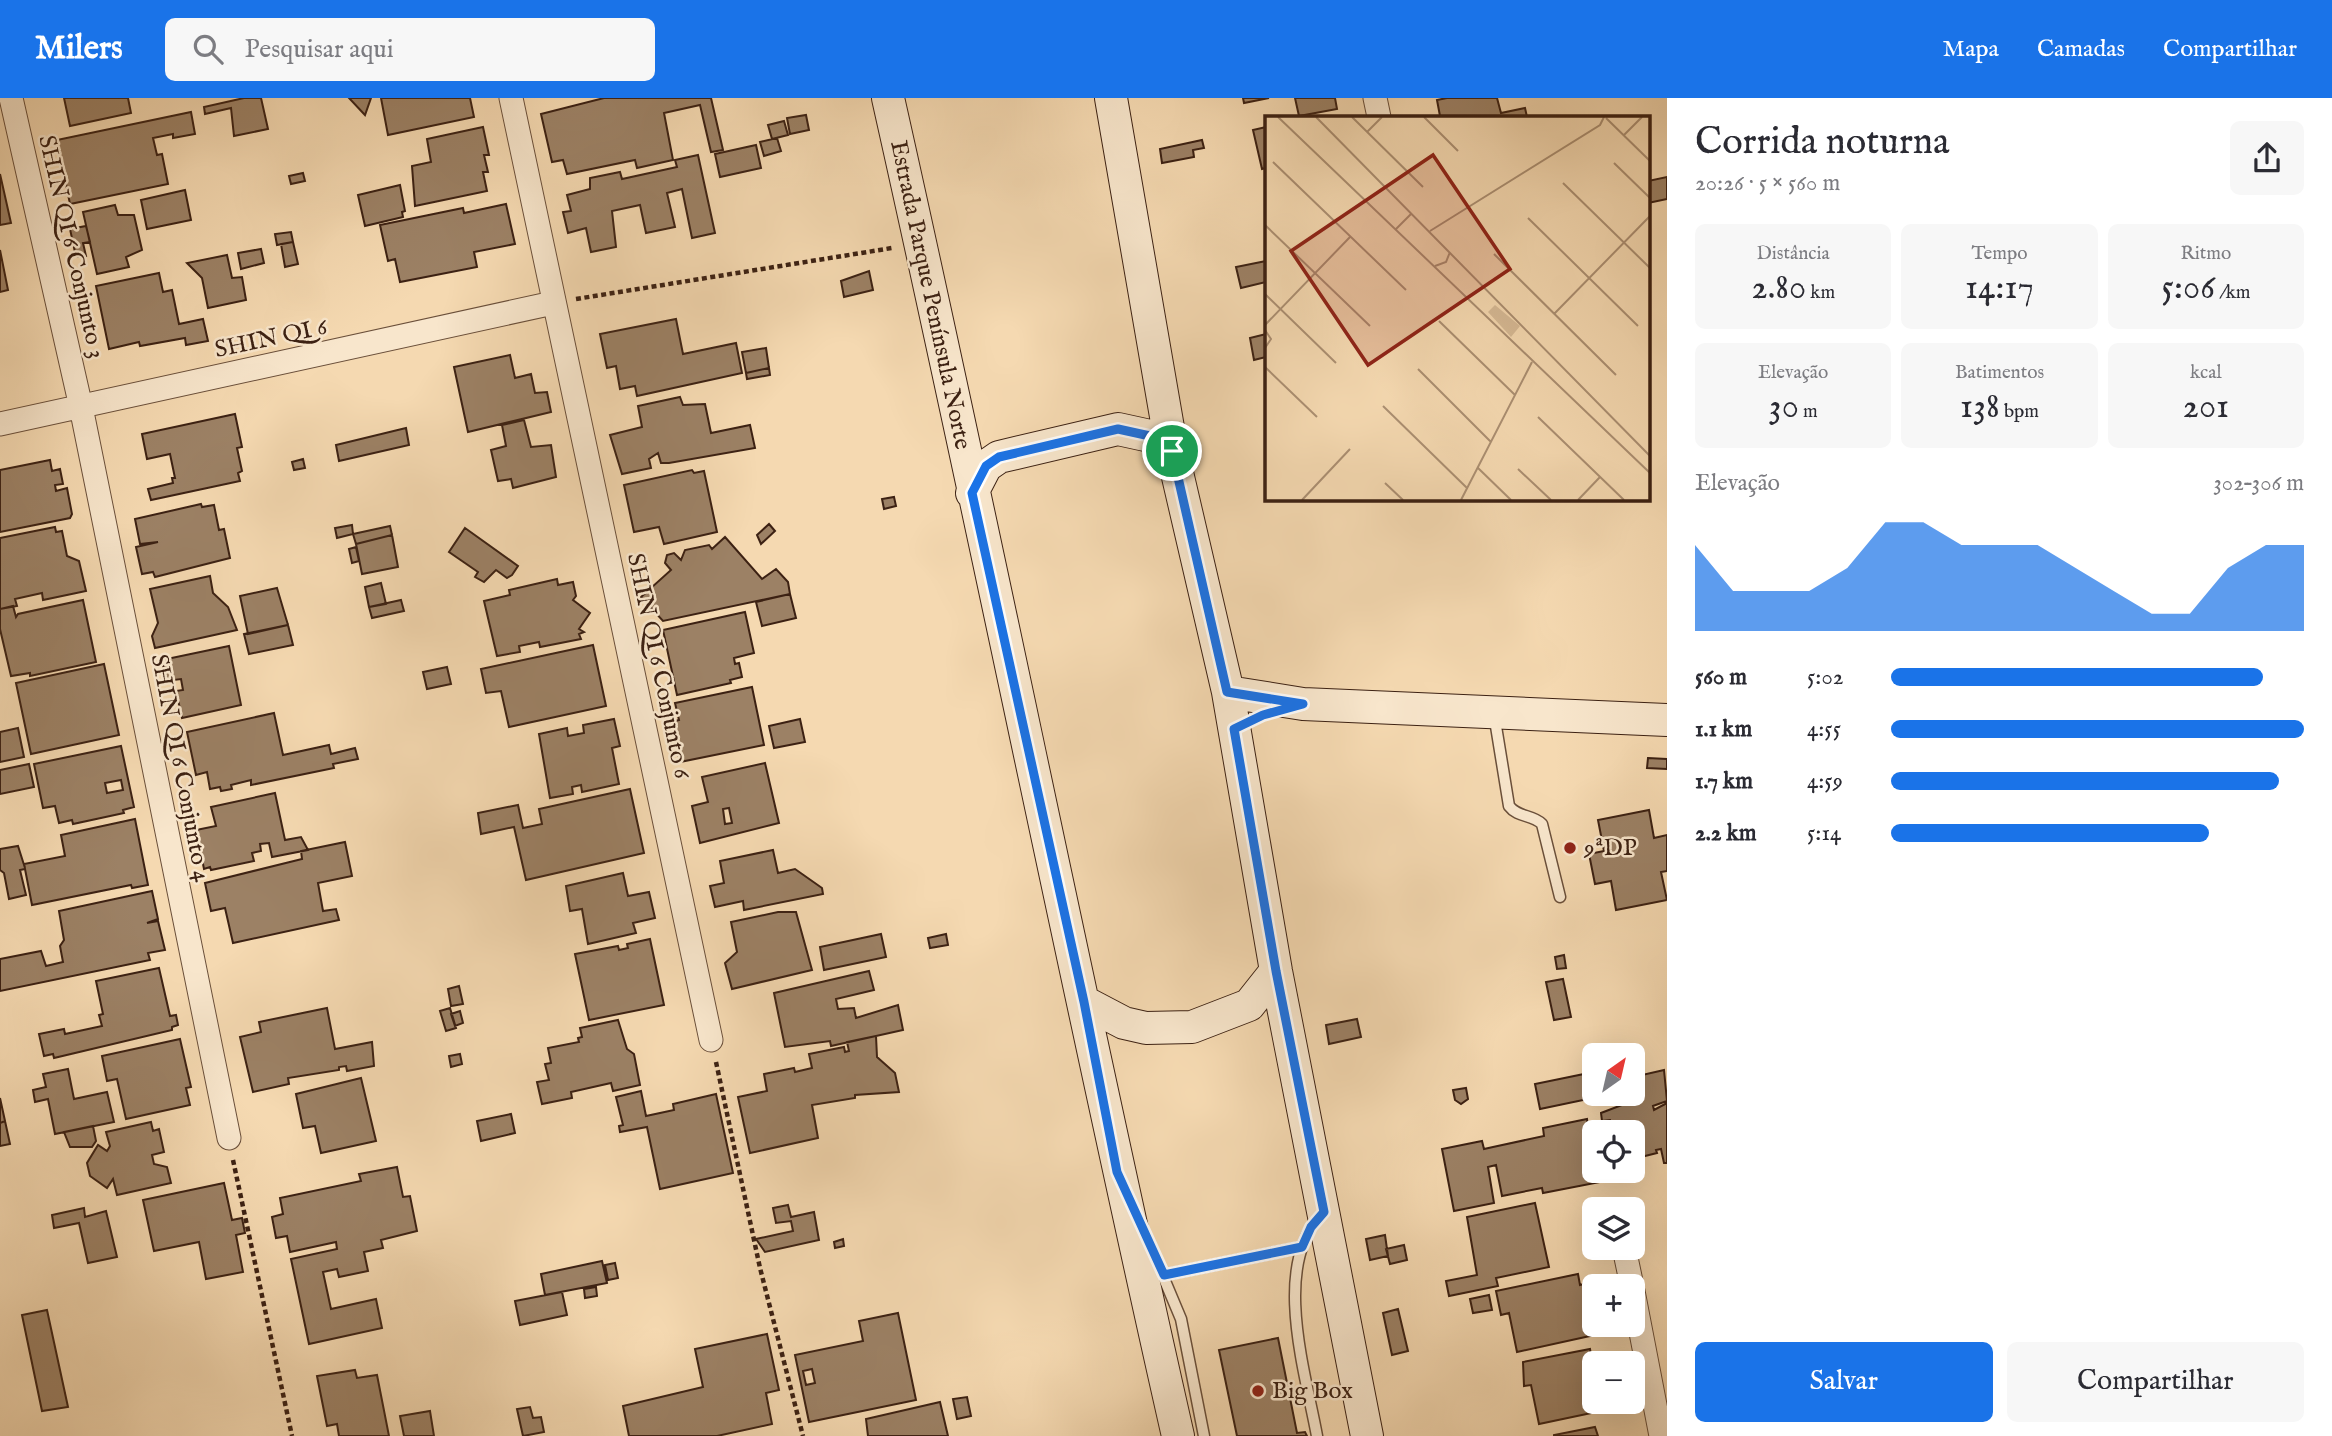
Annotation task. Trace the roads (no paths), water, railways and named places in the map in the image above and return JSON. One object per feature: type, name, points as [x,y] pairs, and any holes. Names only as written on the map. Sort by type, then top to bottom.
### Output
[{"type":"main road","name":"Estrada Parque Península Norte","points":[[888,98],[1084,1002],[1117,1172],[1178,1436]]},
{"type":"main road","points":[[1111,98],[1172,451],[1227,692],[1276,971],[1367,1436]]},
{"type":"main road","points":[[972,493],[986,466],[999,457],[1118,429],[1150,436],[1172,451]]},
{"type":"main road","points":[[1227,692],[1303,704],[1494,715],[1667,720]]},
{"type":"main road","points":[[1234,729],[1263,715],[1303,704]]},
{"type":"main road","points":[[1084,1002],[1124,1023],[1146,1028],[1192,1027],[1249,1005],[1276,971]]},
{"type":"street","name":"SHIN QI 6 Conjunto 3","points":[[11,98],[81,407]]},
{"type":"street","name":"SHIN QI 6 Conjunto 6","points":[[511,98],[711,1040]]},
{"type":"street","points":[[1376,98],[1379,116]]},
{"type":"street","name":"SHIN QI 6","points":[[0,424],[554,303]]},
{"type":"street","name":"SHIN QI 6 Conjunto 4","points":[[81,407],[229,1138]]},
{"type":"street","points":[[1641,1337],[1661,1436]]},
{"type":"lane","points":[[1494,715],[1509,806],[1514,812],[1538,819],[1542,824],[1560,897]]},
{"type":"lane","points":[[1117,1172],[1181,1319],[1204,1436]]},
{"type":"lane","points":[[1317,1436],[1296,1312],[1294,1280],[1302,1247],[1311,1227],[1324,1212]]},
{"type":"lane","points":[[1164,1275],[1302,1247]]},
{"type":"place","name":"9ªDP","points":[[1570,848]]},
{"type":"place","name":"Big Box","points":[[1258,1391]]}]
